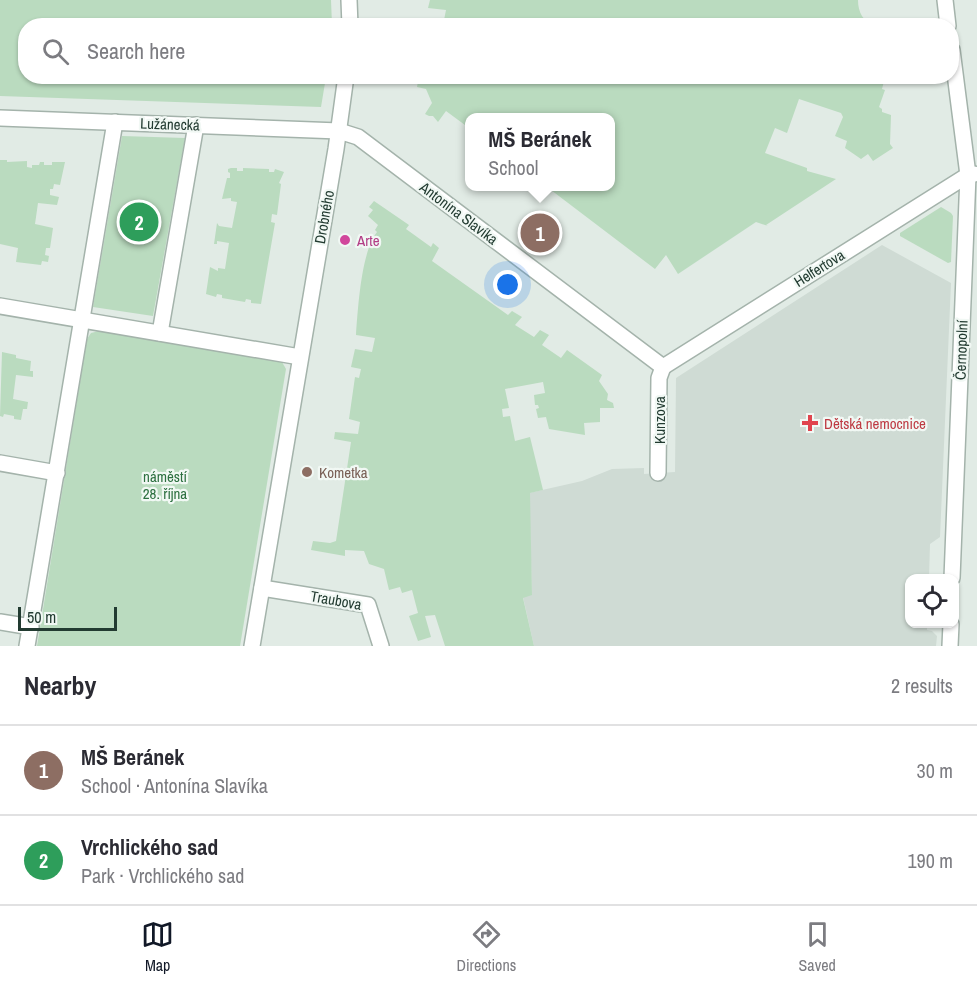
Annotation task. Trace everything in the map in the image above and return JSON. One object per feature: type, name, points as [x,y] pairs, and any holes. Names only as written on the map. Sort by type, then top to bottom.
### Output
[{"type":"street","points":[[349,0],[350,18]]},
{"type":"street","points":[[945,0],[947,18]]},
{"type":"street","name":"Drobného","points":[[300,357],[345,84]]},
{"type":"street","name":"Černopolní","points":[[952,574],[973,174],[957,84]]},
{"type":"street","name":"Lužánecká","points":[[0,118],[339,131]]},
{"type":"street","points":[[27,646],[115,122]]},
{"type":"street","points":[[160,333],[196,125]]},
{"type":"street","name":"Antonína Slavíka","points":[[339,131],[358,137],[663,367]]},
{"type":"street","name":"Helfertova","points":[[663,367],[973,174]]},
{"type":"street","points":[[0,306],[300,357],[252,646]]},
{"type":"street","name":"Kunzova","points":[[658,473],[659,378],[663,367]]},
{"type":"street","points":[[0,463],[57,473]]},
{"type":"street","name":"Traubova","points":[[262,588],[368,605],[381,646]]},
{"type":"street","points":[[0,622],[31,627]]},
{"type":"street","points":[[950,646],[951,628]]},
{"type":"shaded area","name":"Dětská nemocnice","points":[[882,245],[951,283],[940,537],[930,544],[929,574],[905,574],[905,628],[927,628],[937,636],[936,646],[534,646],[523,597],[532,594],[529,493],[582,481],[612,469],[644,468],[644,474],[675,472],[676,378]]},
{"type":"green space","points":[[0,0],[331,0],[332,18],[18,18],[18,84],[325,84],[321,107],[0,96]]},
{"type":"green space","points":[[430,0],[858,0],[864,18],[444,18],[446,10],[428,8]]},
{"type":"green space","points":[[418,84],[883,84],[882,89],[885,90],[879,107],[882,112],[891,115],[890,144],[893,148],[873,161],[868,154],[861,159],[845,148],[847,141],[835,136],[843,117],[841,113],[799,99],[787,133],[775,128],[765,153],[807,168],[807,171],[836,179],[766,225],[768,226],[756,222],[678,274],[666,255],[655,269],[552,191],[615,191],[615,113],[465,113],[465,125],[446,111],[438,122],[433,116],[425,114],[432,103],[426,89],[417,87]]},
{"type":"green space","points":[[122,136],[185,138],[153,316],[93,307]]},
{"type":"green space","points":[[0,160],[27,161],[27,167],[32,168],[32,165],[39,165],[40,162],[44,162],[44,165],[52,165],[52,162],[65,162],[60,185],[54,184],[53,189],[50,189],[50,195],[59,197],[57,205],[38,203],[35,224],[53,228],[50,248],[46,248],[45,255],[49,256],[48,262],[42,261],[41,265],[16,262],[18,248],[0,244]]},
{"type":"green space","points":[[237,168],[237,171],[243,171],[243,168],[269,169],[269,172],[274,172],[275,169],[284,172],[279,183],[281,184],[277,215],[272,214],[271,222],[275,223],[261,304],[251,303],[251,300],[246,299],[245,302],[222,298],[222,295],[217,294],[216,297],[206,294],[210,267],[218,271],[218,268],[225,269],[229,243],[217,241],[217,244],[214,244],[217,223],[219,226],[232,228],[237,202],[231,201],[231,198],[222,199],[227,178],[230,178],[228,169]]},
{"type":"green space","points":[[374,201],[409,225],[406,229],[431,247],[433,243],[439,248],[432,261],[508,315],[512,311],[522,317],[515,325],[534,337],[540,330],[549,335],[542,345],[561,358],[567,350],[602,375],[599,381],[608,394],[607,400],[613,403],[614,408],[600,408],[600,422],[584,423],[585,435],[549,429],[546,417],[538,418],[536,409],[539,408],[535,405],[534,395],[545,393],[543,382],[505,389],[509,408],[502,409],[503,417],[510,416],[515,441],[530,437],[543,490],[530,493],[532,595],[523,598],[534,646],[445,646],[435,615],[425,616],[431,637],[418,641],[409,616],[418,613],[412,590],[402,593],[400,587],[389,590],[384,569],[369,564],[364,551],[345,550],[345,556],[311,550],[313,541],[330,543],[336,541],[351,442],[334,439],[335,432],[358,434],[360,422],[349,419],[355,377],[359,378],[361,369],[351,367],[355,349],[372,352],[375,338],[356,335],[364,267],[378,225],[368,216],[373,210],[369,207]]},
{"type":"green space","points":[[941,207],[953,216],[951,262],[948,263],[900,236],[900,233]]},
{"type":"green space","name":"náměstí 28. října","points":[[99,331],[282,362],[286,369],[240,646],[37,646],[87,339],[91,333]]},
{"type":"green space","points":[[2,352],[31,361],[30,371],[33,371],[33,377],[16,375],[13,399],[28,402],[27,409],[23,409],[21,420],[4,414],[3,417],[0,416]]},
{"type":"place","name":"Vrchlického sad","points":[[139,222]]},
{"type":"place","name":"MŠ Beránek","points":[[540,233]]},
{"type":"place","name":"Arte","points":[[345,240]]},
{"type":"place","name":"Dětská nemocnice","points":[[810,423]]},
{"type":"place","name":"Kometka","points":[[307,472]]}]
